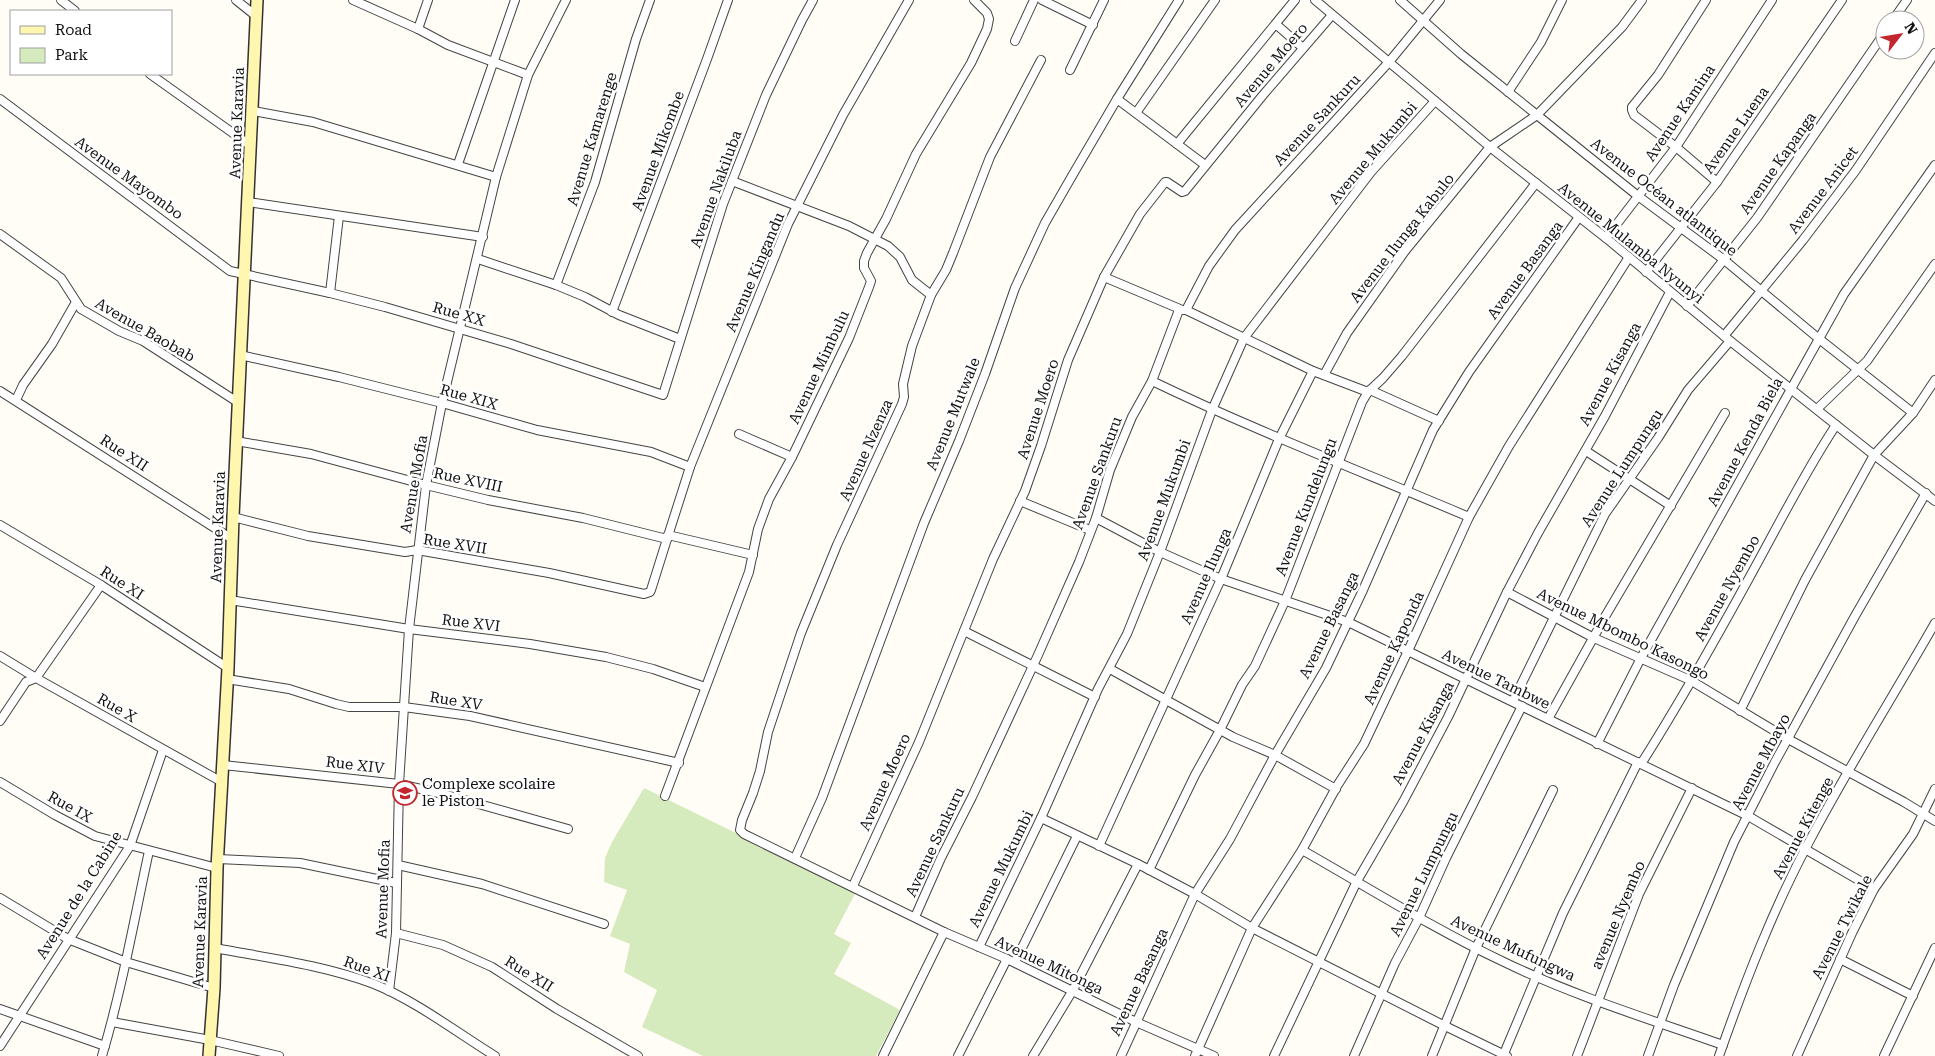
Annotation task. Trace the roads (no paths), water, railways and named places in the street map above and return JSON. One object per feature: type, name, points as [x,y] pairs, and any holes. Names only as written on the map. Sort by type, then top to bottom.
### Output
[{"type":"street","points":[[61,0],[74,10]]},
{"type":"street","points":[[236,0],[256,16]]},
{"type":"street","name":"Avenue Karavia","points":[[209,1056],[214,988],[236,442],[257,0]]},
{"type":"street","points":[[356,0],[448,45],[528,75]]},
{"type":"street","points":[[418,29],[428,0]]},
{"type":"street","points":[[458,164],[515,0]]},
{"type":"street","name":"Avenue Mofia","points":[[389,991],[396,933],[399,784],[409,629],[426,485],[442,403],[478,259],[496,176],[528,75],[566,0]]},
{"type":"street","name":"Avenue Kamarenge","points":[[556,285],[595,182],[636,39],[650,0]]},
{"type":"street","name":"Avenue Mikombe","points":[[612,312],[728,0]]},
{"type":"street","name":"Avenue Nakiluba","points":[[663,395],[732,181],[766,95],[813,0]]},
{"type":"street","name":"Avenue Kingandu","points":[[644,594],[651,590],[690,467],[788,224],[843,116],[909,0]]},
{"type":"street","name":"Avenue Mimbulu","points":[[665,796],[749,572],[758,529],[769,499],[792,457],[849,338],[869,288],[871,281],[864,268],[864,261],[916,154],[971,63],[987,29],[989,19],[987,13],[974,0]]},
{"type":"street","points":[[1015,41],[1034,0]]},
{"type":"street","points":[[1042,0],[1093,25]]},
{"type":"street","points":[[1070,70],[1104,0]]},
{"type":"street","name":"Avenue Mutwale","points":[[795,858],[822,798],[924,523],[978,390],[1015,288],[1045,223],[1117,99],[1179,0]]},
{"type":"street","points":[[1136,113],[1215,0]]},
{"type":"street","points":[[1177,144],[1295,0]]},
{"type":"street","name":"Avenue Mulamba Nyunyi","points":[[1315,0],[1490,147],[1606,238],[1727,339],[1874,455],[1935,500]]},
{"type":"street","name":"Avenue Océan atlantique","points":[[1400,0],[1461,54],[1508,92],[1638,196],[1723,259],[1818,338],[1913,413]]},
{"type":"street","name":"Avenue Sankuru","points":[[915,917],[940,858],[972,797],[1079,562],[1096,518],[1103,490],[1114,461],[1183,310],[1209,266],[1235,230],[1389,62],[1440,0]]},
{"type":"street","points":[[1508,92],[1541,42],[1562,0]]},
{"type":"street","name":"Avenue Ilunga Kabulo","points":[[1324,375],[1347,333],[1405,251],[1490,147],[1537,115],[1622,27],[1642,0]]},
{"type":"street","points":[[1706,0],[1658,75],[1632,109],[1634,114],[1717,182]]},
{"type":"street","name":"Avenue Kamina","points":[[1606,238],[1676,147],[1772,0]]},
{"type":"street","name":"Avenue Luena","points":[[1646,272],[1717,182],[1842,0]]},
{"type":"street","name":"Avenue Moero","points":[[853,886],[919,742],[993,559],[1020,501],[1041,446],[1068,360],[1104,277],[1140,214],[1165,182],[1184,192],[1332,15]]},
{"type":"street","points":[[1275,26],[1278,26],[1303,48]]},
{"type":"street","name":"Avenue Kapanga","points":[[1687,306],[1757,218],[1875,47]]},
{"type":"street","name":"Avenue Anicet","points":[[1727,339],[1762,290],[1856,170],[1935,53]]},
{"type":"street","name":"Avenue Nzenza","points":[[740,830],[760,771],[768,732],[801,633],[902,404],[904,398],[903,384],[912,346],[931,294],[946,270],[990,157],[1041,60]]},
{"type":"street","points":[[151,75],[251,146]]},
{"type":"street","name":"Avenue Mayombo","points":[[0,99],[230,271],[244,275]]},
{"type":"street","points":[[1117,99],[1205,165]]},
{"type":"street","name":"Avenue Mukumbi","points":[[979,947],[1041,818],[1095,697],[1127,634],[1160,552],[1212,410],[1244,338],[1372,172],[1436,101]]},
{"type":"street","points":[[253,111],[313,122],[496,176]]},
{"type":"street","name":"Avenue Kenda Biela","points":[[1597,744],[1641,658],[1818,338],[1844,294],[1935,165]]},
{"type":"street","points":[[732,181],[849,226],[875,239],[897,252],[912,280],[931,294]]},
{"type":"street","name":"Avenue Kundelungu","points":[[1149,870],[1195,775],[1242,686],[1255,666],[1285,601],[1338,462],[1369,391],[1384,378],[1402,356],[1536,183]]},
{"type":"street","points":[[248,202],[482,237]]},
{"type":"street","points":[[330,293],[339,216]]},
{"type":"street","name":"Avenue Basanga","points":[[1121,1056],[1195,894],[1230,840],[1275,755],[1326,668],[1439,421],[1469,372],[1580,217]]},
{"type":"street","name":"Avenue Baobab","points":[[0,234],[61,278],[81,309],[99,320],[143,341],[239,403]]},
{"type":"street","name":"Avenue Kaponda","points":[[1197,1052],[1252,928],[1302,850],[1364,744],[1469,517],[1509,446],[1629,258]]},
{"type":"street","points":[[478,259],[556,285],[585,297],[612,312],[680,338]]},
{"type":"street","points":[[1817,410],[1867,361],[1935,264]]},
{"type":"street","name":"Rue XX","points":[[244,275],[330,293],[460,329],[511,344],[663,395]]},
{"type":"street","points":[[1104,277],[1183,310],[1324,375],[1369,391],[1439,421]]},
{"type":"street","name":"Avenue Kisanga","points":[[1274,1056],[1356,881],[1403,802],[1466,680],[1506,592],[1538,532],[1586,451],[1670,292]]},
{"type":"street","points":[[16,400],[23,385],[52,344],[76,302]]},
{"type":"street","name":"Avenue Lumpungu","points":[[1513,701],[1602,520],[1688,390],[1727,339]]},
{"type":"street","name":"Rue XIX","points":[[240,355],[442,403],[537,430],[651,452],[690,467]]},
{"type":"street","name":"Avenue Ilunga","points":[[1099,846],[1221,579],[1279,439],[1313,370]]},
{"type":"street","points":[[1740,711],[1805,580],[1874,455],[1913,413],[1935,380]]},
{"type":"street","points":[[1152,381],[1279,439],[1469,517]]},
{"type":"street","name":"Rue XII","points":[[2,395],[16,400],[232,539]]},
{"type":"street","name":"Avenue Kenda Biela","points":[[1548,719],[1725,413]]},
{"type":"street","name":"Avenue Nyembo","points":[[1505,1055],[1536,976],[1579,880],[1639,763],[1673,713],[1793,496],[1836,425]]},
{"type":"street","points":[[739,434],[792,457]]},
{"type":"street","name":"Rue XVIII","points":[[236,442],[311,454],[488,500],[584,518],[667,537]]},
{"type":"street","points":[[1586,451],[1671,506]]},
{"type":"street","name":"Avenue Mbayo","points":[[1648,1056],[1734,842],[1850,624],[1926,493]]},
{"type":"street","points":[[1020,501],[1090,530]]},
{"type":"street","name":"Rue XVII","points":[[233,517],[308,536],[405,552],[417,550],[549,573],[644,594]]},
{"type":"street","name":"Avenue Tambwe","points":[[1096,518],[1160,552],[1221,579],[1348,622],[1748,816],[1874,889]]},
{"type":"street","name":"Rue XI","points":[[0,524],[101,585],[228,673]]},
{"type":"street","points":[[667,537],[753,555]]},
{"type":"street","points":[[0,721],[26,682],[36,678],[101,585]]},
{"type":"street","name":"Avenue Mbombo Kasongo","points":[[1506,592],[1594,638],[1690,680],[1788,739],[1935,821]]},
{"type":"street","name":"Rue XVI","points":[[230,600],[409,629],[530,644],[606,657],[653,669],[705,687]]},
{"type":"street","name":"Avenue Kitenge","points":[[1719,1056],[1769,924],[1806,848],[1935,623]]},
{"type":"street","points":[[964,631],[1095,697]]},
{"type":"street","name":"Rue X","points":[[0,656],[222,782]]},
{"type":"street","points":[[1110,669],[1220,730],[1275,755],[1336,789]]},
{"type":"street","name":"Rue XV","points":[[228,673],[289,688],[349,707],[404,708],[470,716],[678,762]]},
{"type":"street","name":"Avenue Lumpungu","points":[[1354,1056],[1395,963],[1419,918],[1446,858],[1522,706]]},
{"type":"street","name":"Avenue de la Cabine","points":[[0,1046],[130,846],[163,750]]},
{"type":"street","name":"Rue XIV","points":[[223,765],[399,784],[443,794],[568,829]]},
{"type":"street","name":"Rue IX","points":[[0,782],[88,833],[149,851],[218,863]]},
{"type":"street","name":"avenue Nyembo","points":[[1577,1056],[1638,894],[1692,788]]},
{"type":"street","name":"Avenue Twikale","points":[[1797,1056],[1840,959],[1874,889],[1907,844],[1935,789]]},
{"type":"street","points":[[1432,1056],[1476,948],[1553,790]]},
{"type":"street","points":[[1041,818],[1138,864],[1195,894],[1252,928],[1505,1055]]},
{"type":"street","name":"Avenue Mitonga","points":[[740,830],[744,834],[944,932],[1011,961],[1197,1052],[1214,1056]]},
{"type":"street","points":[[958,1056],[1077,836]]},
{"type":"street","name":"Avenue Mufungwa","points":[[1302,850],[1419,918],[1476,948],[1536,976],[1598,1002],[1723,1045]]},
{"type":"street","points":[[102,1056],[126,962],[149,851]]},
{"type":"street","points":[[218,863],[300,863],[396,883]]},
{"type":"street","points":[[1033,1056],[1072,990],[1138,864]]},
{"type":"street","points":[[398,865],[482,884],[604,924]]},
{"type":"street","points":[[0,898],[68,939],[126,962],[214,988]]},
{"type":"street","points":[[883,1056],[944,932]]},
{"type":"street","name":"Rue XII","points":[[396,933],[443,945],[492,967],[557,1009],[638,1056]]},
{"type":"street","name":"Rue XI","points":[[215,948],[314,966],[356,978],[389,991],[495,1056]]},
{"type":"street","points":[[1884,1056],[1935,948]]},
{"type":"street","points":[[1840,959],[1913,996]]},
{"type":"street","points":[[0,1009],[105,1046]]},
{"type":"street","points":[[112,1022],[210,1040],[279,1056]]},
{"type":"place","name":"Complexe scolaire le Piston","points":[[405,793]]}]
